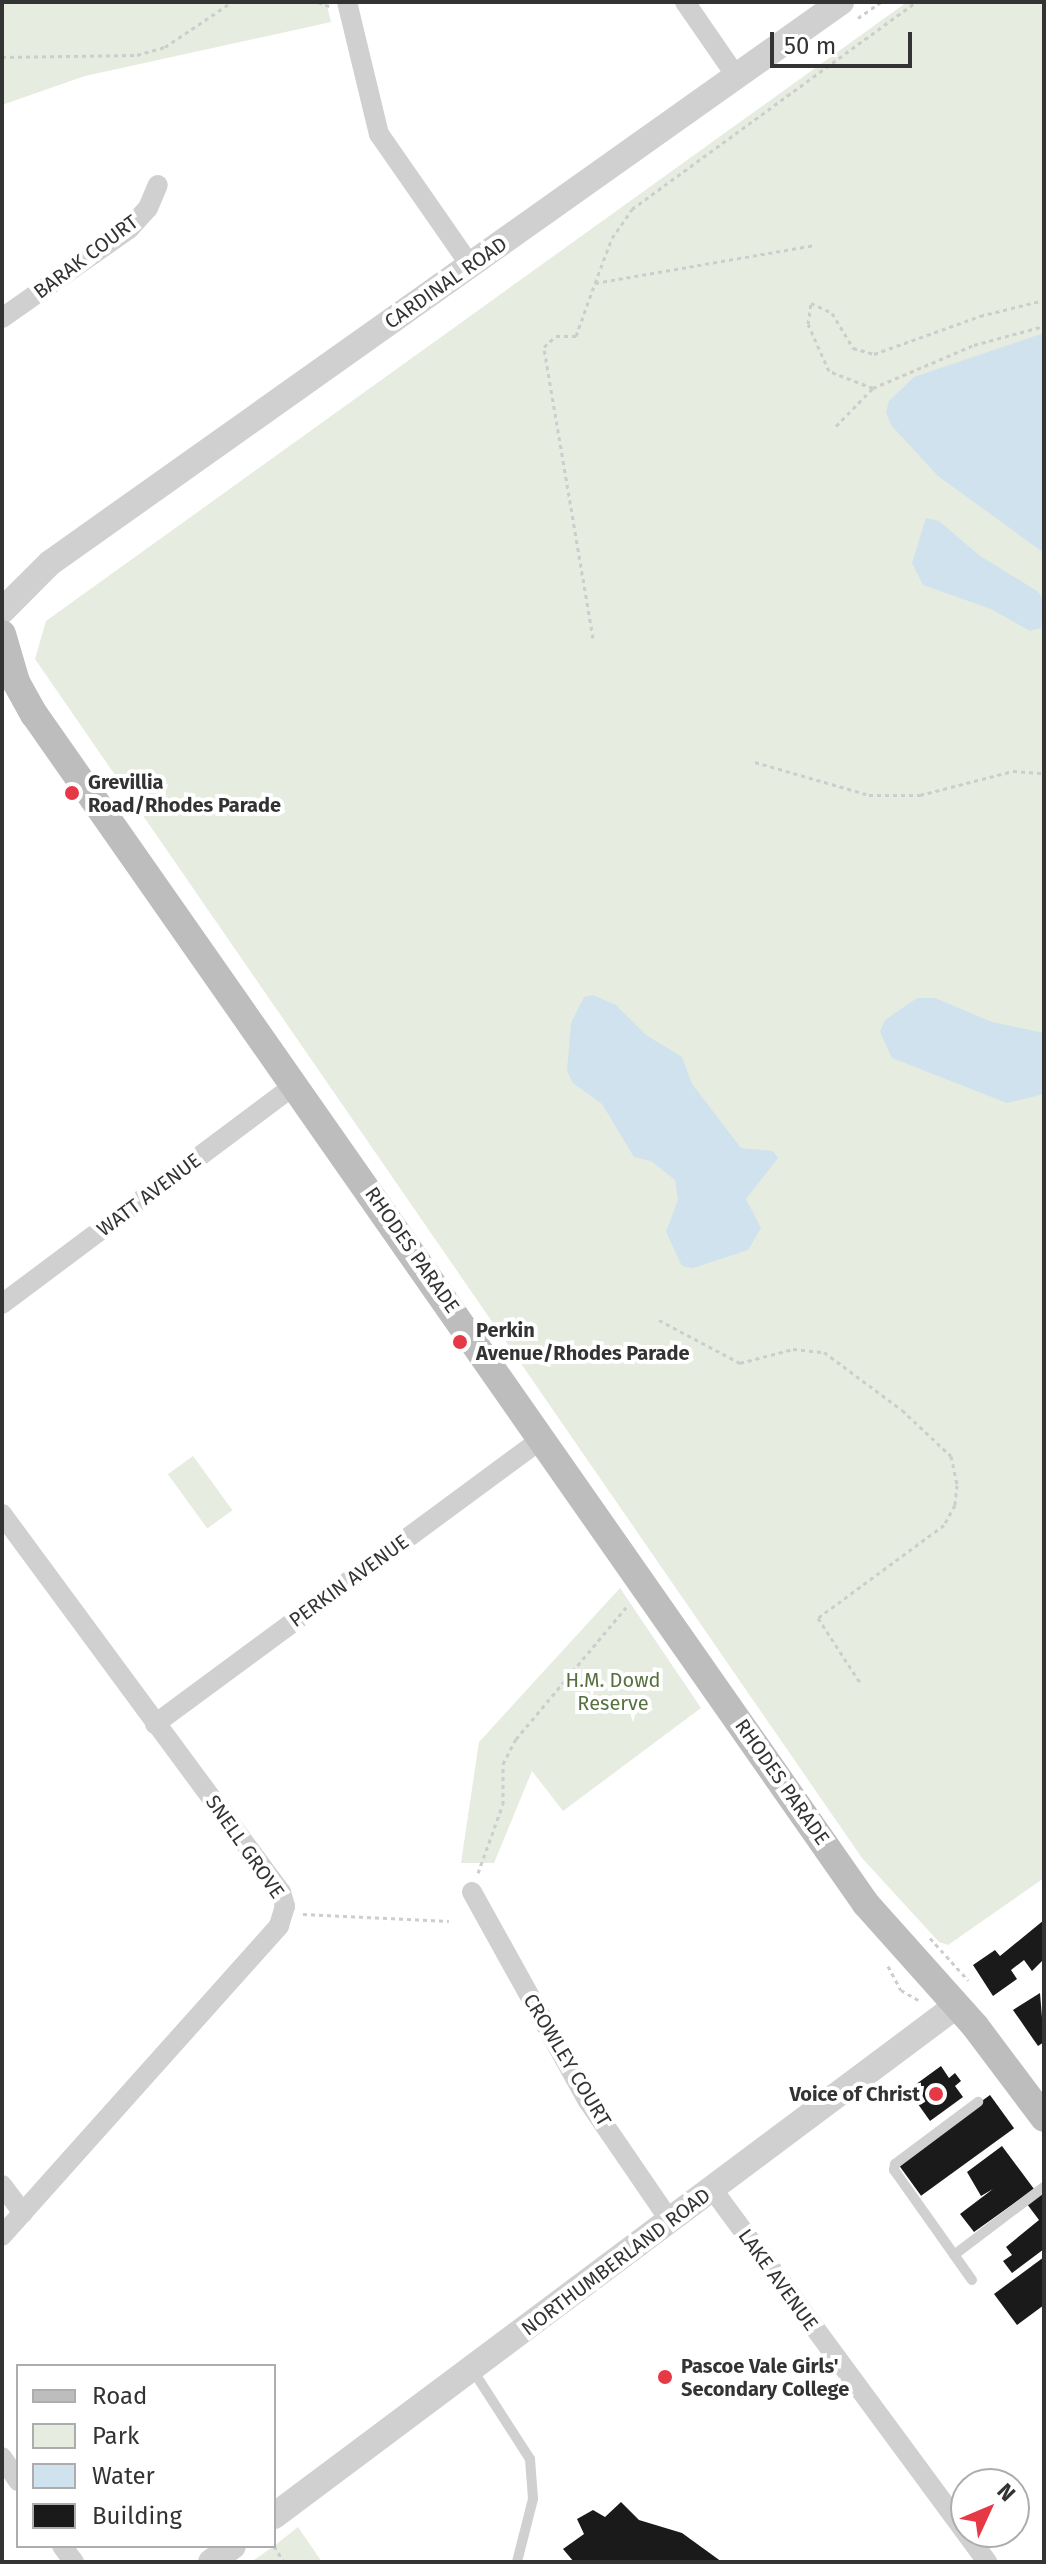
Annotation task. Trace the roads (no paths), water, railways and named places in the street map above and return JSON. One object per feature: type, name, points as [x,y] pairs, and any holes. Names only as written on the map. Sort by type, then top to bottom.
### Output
[{"type":"main road","name":"RHODES PARADE","points":[[2,634],[9,674],[544,1437],[866,1904],[956,2006],[1044,2118]]},
{"type":"street","points":[[685,2],[736,76]]},
{"type":"street","name":"CARDINAL ROAD","points":[[2,587],[50,563],[841,2]]},
{"type":"street","points":[[338,4],[379,134],[470,265]]},
{"type":"street","name":"BARAK COURT","points":[[4,313],[129,229],[148,208],[158,185]]},
{"type":"street","name":"CARDINAL ROAD","points":[[2,611],[50,563]]},
{"type":"street","name":"WATT AVENUE","points":[[2,1304],[295,1085]]},
{"type":"street","name":"PERKIN AVENUE","points":[[155,1724],[544,1437]]},
{"type":"street","name":"SNELL GROVE","points":[[2,1514],[281,1892],[285,1911],[279,1926],[2,2236]]},
{"type":"street","name":"CROWLEY COURT","points":[[472,1892],[588,2101],[671,2222]]},
{"type":"street","name":"NORTHUMBERLAND ROAD","points":[[276,2515],[956,2006]]},
{"type":"street","points":[[2,2185],[23,2213]]},
{"type":"street","name":"LAKE AVENUE","points":[[713,2190],[987,2562]]},
{"type":"street","points":[[2,2457],[16,2478]]},
{"type":"street","points":[[211,2562],[230,2548]]},
{"type":"lane","points":[[972,2280],[897,2177],[895,2164],[978,2102]]},
{"type":"lane","points":[[954,2255],[1044,2187]]},
{"type":"lane","points":[[472,2369],[530,2459],[533,2499],[517,2562]]},
{"type":"water","points":[[1044,333],[1044,553],[938,476],[891,425],[886,412],[889,401],[914,377]]},
{"type":"water","points":[[926,518],[939,521],[980,556],[1037,591],[1044,599],[1041,628],[1030,631],[991,609],[923,585],[912,563]]},
{"type":"water","points":[[593,995],[616,1005],[646,1035],[682,1057],[692,1084],[741,1148],[773,1151],[778,1158],[746,1199],[761,1228],[748,1250],[693,1268],[682,1266],[666,1232],[678,1200],[675,1180],[651,1161],[634,1157],[602,1104],[573,1083],[567,1071],[571,1023],[584,997]]},
{"type":"water","points":[[917,998],[935,998],[992,1022],[1044,1033],[1044,1094],[1007,1103],[892,1058],[880,1032],[885,1020]]},
{"type":"place","name":"Grevillia Road/Rhodes Parade","points":[[72,793]]},
{"type":"place","name":"Perkin Avenue/Rhodes Parade","points":[[460,1342]]},
{"type":"place","name":"Voice of Christ","points":[[936,2094]]},
{"type":"place","name":"Pascoe Vale Girls' Secondary College","points":[[665,2377]]},
{"type":"park label","name":"H.M. Dowd Reserve","points":[[613,1692]]}]
